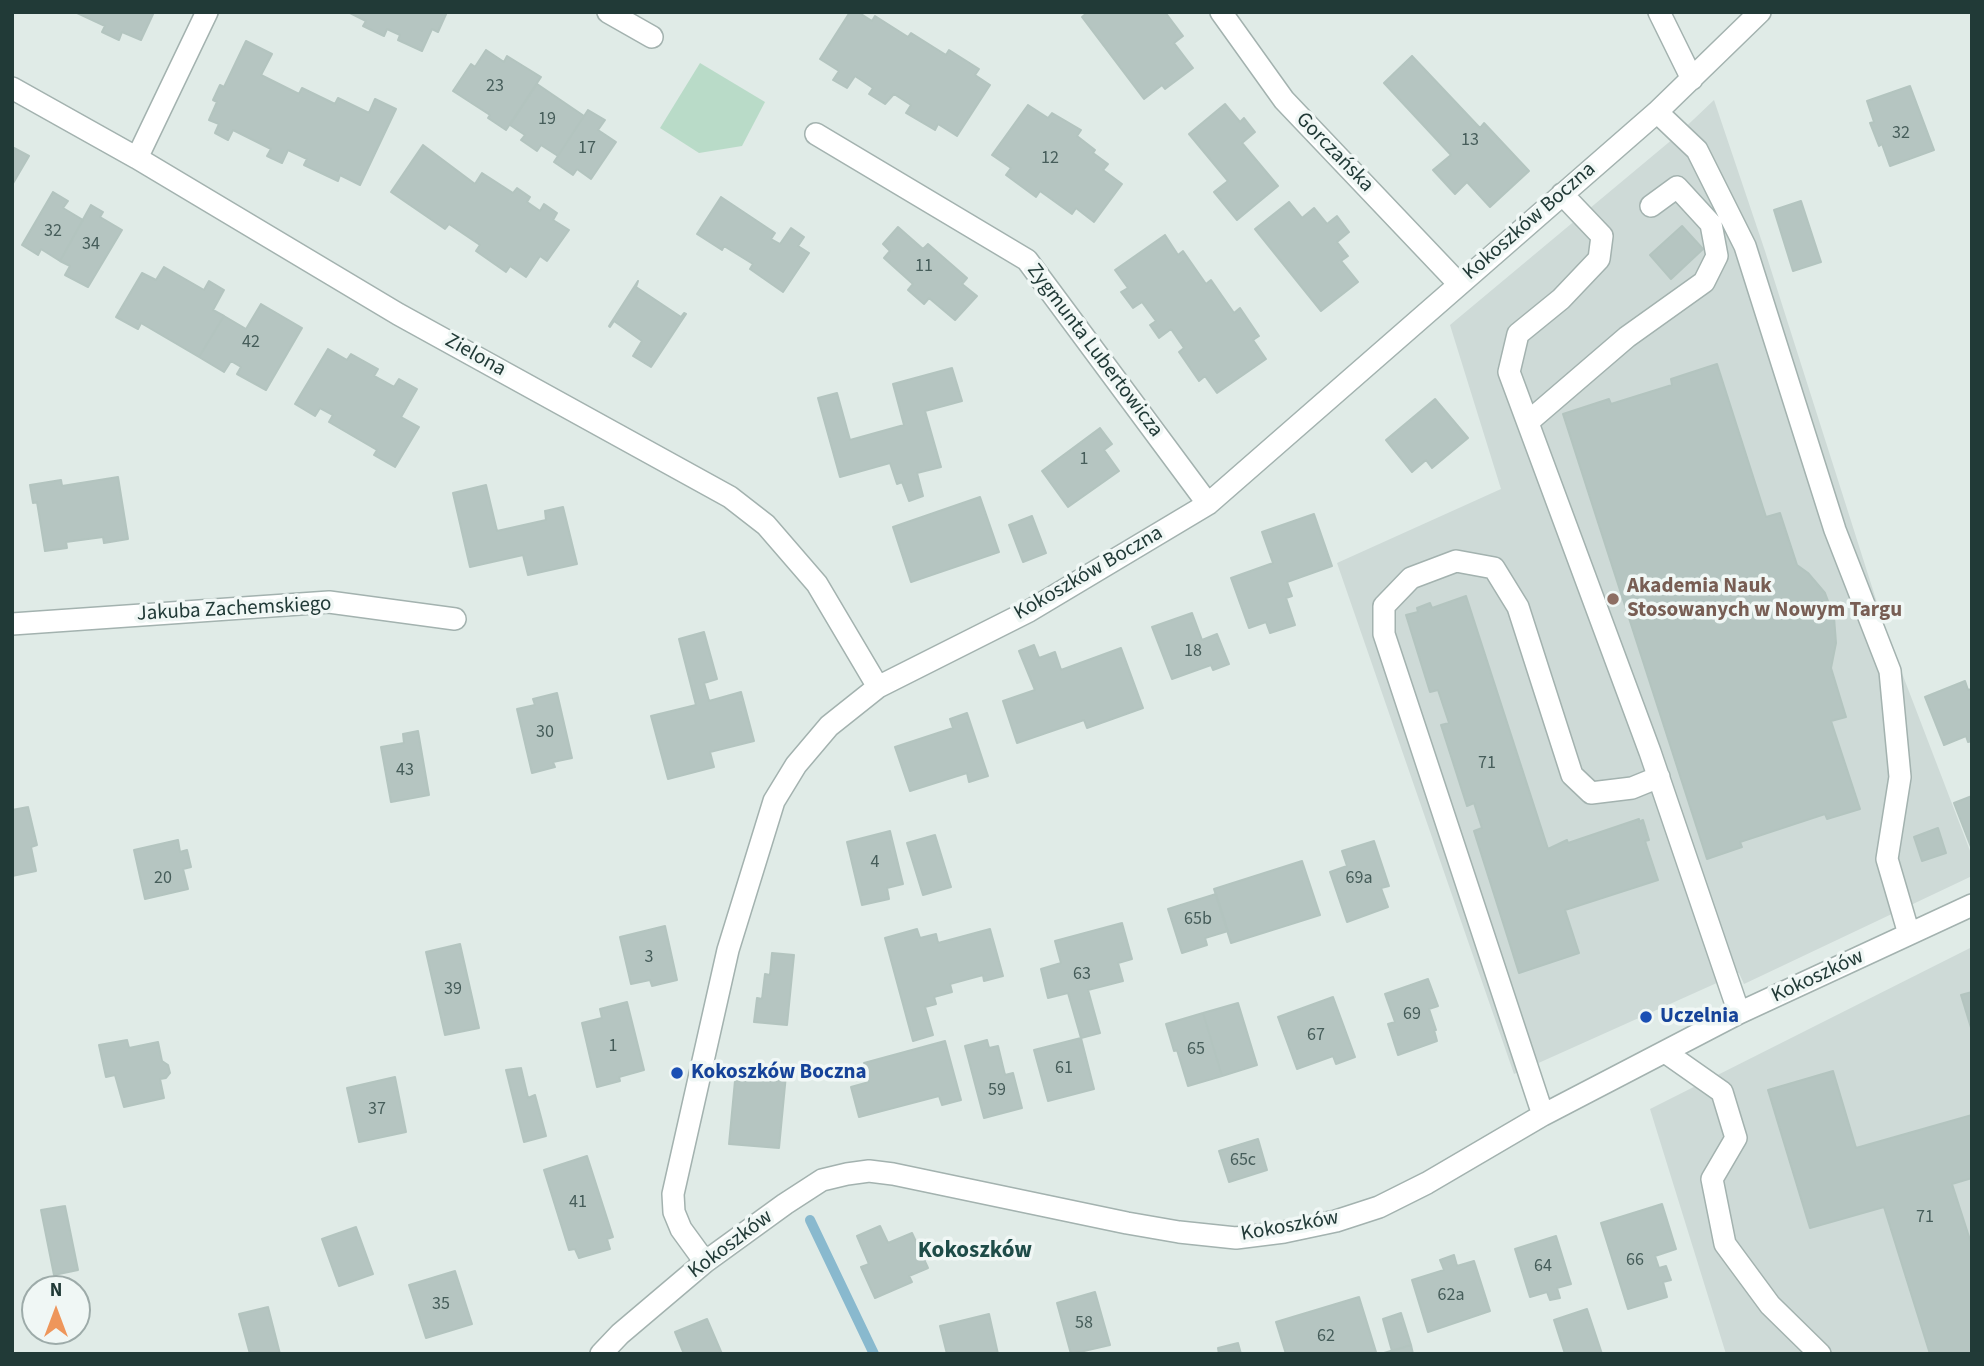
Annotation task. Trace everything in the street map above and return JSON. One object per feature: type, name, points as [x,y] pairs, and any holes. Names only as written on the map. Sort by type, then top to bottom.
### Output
[{"type":"street","points":[[137,158],[206,12]]},
{"type":"street","points":[[608,12],[652,37]]},
{"type":"street","name":"Gorczańska","points":[[1221,12],[1284,100],[1459,284]]},
{"type":"street","points":[[1659,12],[1692,79]]},
{"type":"street","name":"Kokoszków Boczna","points":[[705,1262],[681,1229],[674,1212],[673,1194],[728,950],[753,862],[774,801],[796,765],[830,726],[877,687],[1028,611],[1208,504],[1657,112],[1760,12]]},
{"type":"street","name":"Zielona","points":[[12,88],[137,158],[398,314],[730,497],[766,525],[817,584],[877,687]]},
{"type":"street","points":[[1657,112],[1697,150],[1745,246],[1835,530],[1890,671],[1900,777],[1887,859],[1909,934]]},
{"type":"street","name":"Zygmunta Lubertowicza","points":[[816,134],[1027,260],[1208,504]]},
{"type":"street","points":[[1528,422],[1627,337],[1704,282],[1717,256],[1711,224],[1677,187],[1651,206]]},
{"type":"street","points":[[1562,194],[1602,236],[1599,259],[1561,299],[1518,334],[1509,372],[1659,777],[1740,1013]]},
{"type":"street","points":[[1543,1115],[1384,634],[1384,606],[1411,578],[1456,561],[1494,568],[1518,607],[1572,775],[1591,793],[1632,788],[1659,777]]},
{"type":"street","name":"Jakuba Zachemskiego","points":[[12,624],[329,602],[455,619]]},
{"type":"street","name":"Kokoszków","points":[[601,1354],[620,1334],[705,1262],[785,1204],[822,1180],[869,1171],[1127,1223],[1236,1238],[1284,1232],[1336,1221],[1379,1207],[1427,1183],[1543,1115],[1740,1013],[1972,905]]},
{"type":"street","points":[[1665,1052],[1722,1092],[1736,1138],[1712,1179],[1725,1244],[1770,1306],[1820,1354]]},
{"type":"shaded area","name":"Akademia Nauk Stosowanych w Nowym Targu","points":[[1714,100],[1887,634],[1972,856],[1972,876],[1744,984],[1739,973],[1514,1074],[1337,563],[1501,489],[1450,325],[1674,138]]},
{"type":"shaded area","points":[[1972,947],[1972,1354],[1726,1354],[1650,1109]]},
{"type":"green space","points":[[700,63],[765,102],[742,146],[699,153],[660,128]]},
{"type":"building","points":[[75,12],[154,12],[141,40],[122,32],[119,40],[102,32],[105,26]]},
{"type":"building","points":[[348,12],[447,12],[438,32],[432,29],[422,51],[398,40],[400,35],[387,29],[384,36],[363,26],[366,21]]},
{"type":"building","points":[[850,12],[858,12],[872,21],[875,16],[908,37],[911,33],[946,55],[949,50],[979,69],[975,75],[990,85],[957,136],[938,124],[935,130],[906,113],[911,105],[894,94],[885,104],[869,94],[873,88],[855,76],[847,88],[833,80],[839,71],[820,59]]},
{"type":"building","points":[[1088,12],[1165,12],[1183,36],[1174,43],[1193,68],[1165,89],[1162,85],[1144,99],[1082,17]]},
{"type":"building","points":[[246,41],[272,54],[261,75],[299,94],[302,88],[335,104],[338,98],[369,113],[375,99],[396,109],[360,185],[340,175],[338,181],[304,165],[307,159],[288,150],[282,163],[267,156],[271,149],[233,130],[228,140],[215,133],[219,124],[209,120],[217,102],[213,100],[220,85],[224,87]]},
{"type":"building","points":[[486,50],[504,62],[507,56],[541,77],[506,130],[488,118],[490,115],[453,91],[471,64],[475,67]]},
{"type":"building","points":[[1412,56],[1480,128],[1484,123],[1529,171],[1490,207],[1467,182],[1455,194],[1433,170],[1451,155],[1384,83]]},
{"type":"building","points":[[537,84],[584,116],[558,156],[541,145],[537,151],[521,140],[525,135],[510,125]]},
{"type":"building","points":[[1910,86],[1934,150],[1890,166],[1870,123],[1874,122],[1867,101]]},
{"type":"building","points":[[1225,104],[1240,122],[1244,118],[1255,132],[1242,143],[1278,186],[1237,220],[1214,192],[1228,181],[1189,134]]},
{"type":"building","points":[[1028,105],[1048,118],[1052,113],[1081,130],[1077,136],[1108,164],[1103,170],[1122,184],[1094,222],[1076,208],[1072,214],[1040,191],[1036,197],[1006,175],[1011,168],[992,155]]},
{"type":"building","points":[[588,110],[605,120],[598,130],[616,142],[591,179],[577,169],[573,175],[554,162]]},
{"type":"building","points":[[423,145],[475,184],[482,173],[513,193],[517,188],[530,197],[527,202],[540,211],[544,204],[557,213],[553,220],[569,230],[547,261],[540,256],[526,277],[510,266],[506,272],[476,251],[480,245],[449,224],[445,229],[391,192]]},
{"type":"building","points":[[14,148],[29,156],[12,185],[12,151]]},
{"type":"building","points":[[53,192],[68,201],[63,208],[83,220],[60,261],[41,249],[38,255],[22,245]]},
{"type":"building","points":[[721,197],[775,233],[771,239],[780,244],[791,228],[804,237],[798,246],[809,253],[783,292],[750,269],[753,264],[724,246],[722,250],[697,234]]},
{"type":"building","points":[[1801,201],[1821,262],[1793,271],[1774,210]]},
{"type":"building","points":[[1289,202],[1302,218],[1314,208],[1327,224],[1337,216],[1349,232],[1337,242],[1348,256],[1341,261],[1358,282],[1321,311],[1255,229]]},
{"type":"building","points":[[91,205],[103,212],[100,217],[122,230],[88,287],[65,275],[70,266],[60,261]]},
{"type":"building","points":[[1682,226],[1703,249],[1671,279],[1650,255]]},
{"type":"building","points":[[898,227],[923,249],[928,244],[967,278],[962,284],[977,296],[955,320],[929,298],[924,304],[908,290],[913,284],[884,258],[890,251],[883,244]]},
{"type":"building","points":[[1165,235],[1178,255],[1183,251],[1206,284],[1211,280],[1234,313],[1240,308],[1259,336],[1253,340],[1266,359],[1217,393],[1205,376],[1199,381],[1179,352],[1184,348],[1171,329],[1159,338],[1150,325],[1156,321],[1142,302],[1133,308],[1121,292],[1128,288],[1115,270]]},
{"type":"building","points":[[164,267],[204,290],[209,281],[224,290],[213,310],[224,316],[199,357],[141,323],[138,329],[116,317],[142,273],[156,280]]},
{"type":"building","points":[[638,281],[636,287],[681,317],[686,314],[651,367],[633,356],[642,341],[614,321],[609,326]]},
{"type":"building","points":[[261,304],[302,328],[266,390],[237,374],[241,367],[231,361],[224,372],[199,357],[224,316],[246,329]]},
{"type":"building","points":[[328,349],[347,360],[351,354],[378,369],[374,376],[394,387],[399,379],[417,389],[401,417],[419,427],[395,467],[374,455],[377,450],[329,422],[333,415],[320,408],[315,416],[295,404]]},
{"type":"building","points":[[1717,364],[1766,517],[1780,513],[1797,565],[1808,573],[1825,593],[1834,617],[1836,643],[1831,668],[1846,717],[1831,721],[1860,809],[1827,819],[1825,814],[1740,842],[1742,847],[1707,859],[1563,414],[1609,399],[1611,404],[1672,385],[1671,379]]},
{"type":"building","points":[[952,368],[962,401],[925,411],[941,467],[917,473],[923,496],[909,501],[902,482],[897,484],[890,463],[840,477],[818,398],[837,393],[850,440],[904,425],[893,384]]},
{"type":"building","points":[[1435,399],[1468,438],[1432,468],[1426,460],[1412,472],[1386,440]]},
{"type":"building","points":[[1100,428],[1112,444],[1104,450],[1119,471],[1068,507],[1042,471]]},
{"type":"building","points":[[118,477],[128,539],[104,543],[103,537],[66,542],[67,548],[45,551],[37,502],[33,503],[30,485],[61,480],[62,486]]},
{"type":"building","points":[[486,485],[497,531],[546,520],[545,511],[563,507],[577,564],[528,575],[523,555],[470,567],[453,493]]},
{"type":"building","points":[[980,497],[999,552],[911,582],[893,527]]},
{"type":"building","points":[[1314,514],[1332,566],[1287,582],[1292,596],[1286,598],[1295,625],[1270,633],[1266,622],[1249,628],[1231,578],[1273,563],[1262,532]]},
{"type":"building","points":[[1032,516],[1046,553],[1023,562],[1009,525]]},
{"type":"building","points":[[1466,596],[1548,849],[1567,840],[1568,843],[1639,819],[1639,822],[1643,820],[1649,840],[1645,841],[1658,880],[1565,910],[1579,953],[1519,973],[1474,831],[1482,828],[1474,803],[1467,806],[1441,725],[1449,723],[1438,690],[1430,692],[1406,615],[1418,612],[1417,608],[1430,603],[1432,608]]},
{"type":"building","points":[[1192,613],[1202,640],[1217,634],[1229,664],[1213,670],[1211,665],[1172,679],[1152,627]]},
{"type":"building","points":[[704,632],[717,679],[704,683],[709,701],[741,692],[754,741],[710,752],[714,767],[668,779],[651,716],[696,705],[679,639]]},
{"type":"building","points":[[1034,645],[1039,658],[1055,652],[1061,670],[1121,648],[1143,708],[1087,728],[1084,720],[1017,743],[1003,701],[1035,690],[1019,651]]},
{"type":"building","points":[[1965,681],[1968,690],[1972,689],[1972,741],[1968,742],[1966,736],[1944,745],[1925,697]]},
{"type":"building","points":[[557,693],[572,758],[553,762],[555,767],[532,773],[517,709],[535,705],[533,699]]},
{"type":"building","points":[[967,713],[988,776],[969,782],[967,773],[910,791],[895,747],[953,728],[950,719]]},
{"type":"building","points":[[418,731],[429,795],[391,802],[381,747],[404,743],[403,734]]},
{"type":"building","points":[[1972,796],[1972,847],[1971,847],[1954,803]]},
{"type":"building","points":[[28,807],[37,845],[31,847],[36,871],[12,876],[12,810]]},
{"type":"building","points":[[1938,828],[1946,853],[1922,861],[1914,837]]},
{"type":"building","points":[[890,831],[903,884],[887,888],[889,899],[862,905],[847,842]]},
{"type":"building","points":[[935,835],[951,887],[923,895],[907,843]]},
{"type":"building","points":[[178,840],[180,852],[187,850],[191,867],[183,869],[188,889],[145,899],[134,850]]},
{"type":"building","points":[[1374,841],[1389,886],[1381,888],[1388,907],[1347,922],[1330,872],[1347,866],[1342,851]]},
{"type":"building","points":[[1302,861],[1320,915],[1231,943],[1214,889]]},
{"type":"building","points":[[1216,894],[1228,931],[1205,938],[1207,945],[1182,953],[1168,909]]},
{"type":"building","points":[[1122,923],[1132,959],[1118,963],[1123,981],[1088,990],[1100,1033],[1081,1038],[1068,993],[1048,998],[1041,969],[1061,963],[1055,941]]},
{"type":"building","points":[[665,926],[677,980],[652,986],[650,980],[631,984],[620,937]]},
{"type":"building","points":[[917,929],[920,938],[936,934],[938,943],[990,929],[1003,976],[984,981],[983,975],[950,984],[952,992],[934,997],[936,1004],[925,1007],[933,1035],[913,1041],[885,938]]},
{"type":"building","points":[[460,944],[479,1028],[445,1035],[426,952]]},
{"type":"building","points":[[772,953],[794,955],[787,1025],[754,1022],[757,998],[762,999],[765,974],[770,975]]},
{"type":"building","points":[[1428,979],[1438,1006],[1429,1009],[1437,1041],[1398,1055],[1388,1024],[1395,1022],[1385,994]]},
{"type":"building","points":[[1972,992],[1972,1031],[1961,995]]},
{"type":"building","points":[[1333,997],[1355,1057],[1336,1064],[1333,1056],[1297,1069],[1278,1017]]},
{"type":"building","points":[[627,1002],[644,1070],[619,1077],[620,1081],[597,1087],[582,1023],[602,1018],[600,1009]]},
{"type":"building","points":[[1238,1003],[1257,1065],[1222,1076],[1203,1013]]},
{"type":"building","points":[[1203,1013],[1222,1076],[1188,1086],[1166,1024]]},
{"type":"building","points":[[1081,1038],[1094,1089],[1048,1101],[1034,1050]]},
{"type":"building","points":[[127,1040],[129,1048],[158,1042],[162,1061],[168,1065],[170,1073],[166,1078],[160,1079],[164,1098],[124,1107],[115,1075],[106,1077],[99,1045]]},
{"type":"building","points":[[987,1040],[989,1048],[998,1046],[1005,1075],[1013,1073],[1022,1108],[984,1118],[965,1046]]},
{"type":"building","points":[[945,1041],[961,1100],[942,1105],[939,1096],[859,1117],[851,1087],[869,1082],[864,1063]]},
{"type":"building","points":[[521,1068],[528,1098],[535,1095],[546,1136],[524,1142],[506,1070]]},
{"type":"building","points":[[736,1070],[786,1075],[779,1148],[729,1144]]},
{"type":"building","points":[[1833,1071],[1856,1148],[1972,1115],[1972,1178],[1952,1184],[1972,1246],[1972,1354],[1930,1354],[1884,1207],[1810,1228],[1768,1090]]},
{"type":"building","points":[[395,1077],[406,1132],[359,1142],[347,1088]]},
{"type":"building","points":[[1258,1139],[1267,1170],[1229,1182],[1219,1151]]},
{"type":"building","points":[[587,1156],[613,1237],[607,1239],[610,1249],[579,1258],[575,1249],[569,1250],[544,1170]]},
{"type":"building","points":[[1662,1204],[1676,1249],[1655,1256],[1659,1268],[1666,1266],[1671,1280],[1663,1282],[1667,1297],[1628,1309],[1601,1223]]},
{"type":"building","points":[[65,1206],[78,1270],[54,1275],[41,1210]]},
{"type":"building","points":[[880,1226],[888,1243],[912,1233],[928,1268],[909,1276],[912,1282],[875,1298],[861,1267],[869,1264],[857,1236]]},
{"type":"building","points":[[356,1227],[373,1274],[339,1286],[322,1239]]},
{"type":"building","points":[[1556,1236],[1571,1284],[1557,1288],[1560,1298],[1550,1300],[1547,1292],[1530,1297],[1515,1249]]},
{"type":"building","points":[[1454,1255],[1457,1266],[1474,1261],[1490,1311],[1428,1332],[1412,1280],[1444,1270],[1440,1260]]},
{"type":"building","points":[[455,1271],[472,1324],[426,1338],[409,1285]]},
{"type":"building","points":[[1095,1292],[1110,1345],[1071,1354],[1057,1303]]},
{"type":"building","points":[[1359,1297],[1376,1352],[1286,1354],[1276,1322]]},
{"type":"building","points":[[268,1307],[280,1354],[250,1354],[239,1314]]},
{"type":"building","points":[[1587,1309],[1602,1354],[1565,1354],[1554,1320]]},
{"type":"building","points":[[1401,1313],[1411,1345],[1392,1351],[1383,1319]]},
{"type":"building","points":[[989,1314],[998,1354],[947,1354],[940,1326]]},
{"type":"building","points":[[707,1319],[722,1354],[684,1354],[675,1332]]},
{"type":"building","points":[[1238,1343],[1241,1354],[1219,1354],[1218,1348]]},
{"type":"building","points":[[1411,1345],[1413,1354],[1384,1354],[1384,1353]]},
{"type":"waterway","points":[[810,1220],[874,1354]]},
{"type":"place","name":"Akademia Nauk Stosowanych w Nowym Targu","points":[[1613,599]]},
{"type":"place","name":"Uczelnia","points":[[1646,1017]]},
{"type":"place","name":"Kokoszków Boczna","points":[[677,1073]]},
{"type":"district","name":"Kokoszków","points":[[975,1252]]}]
